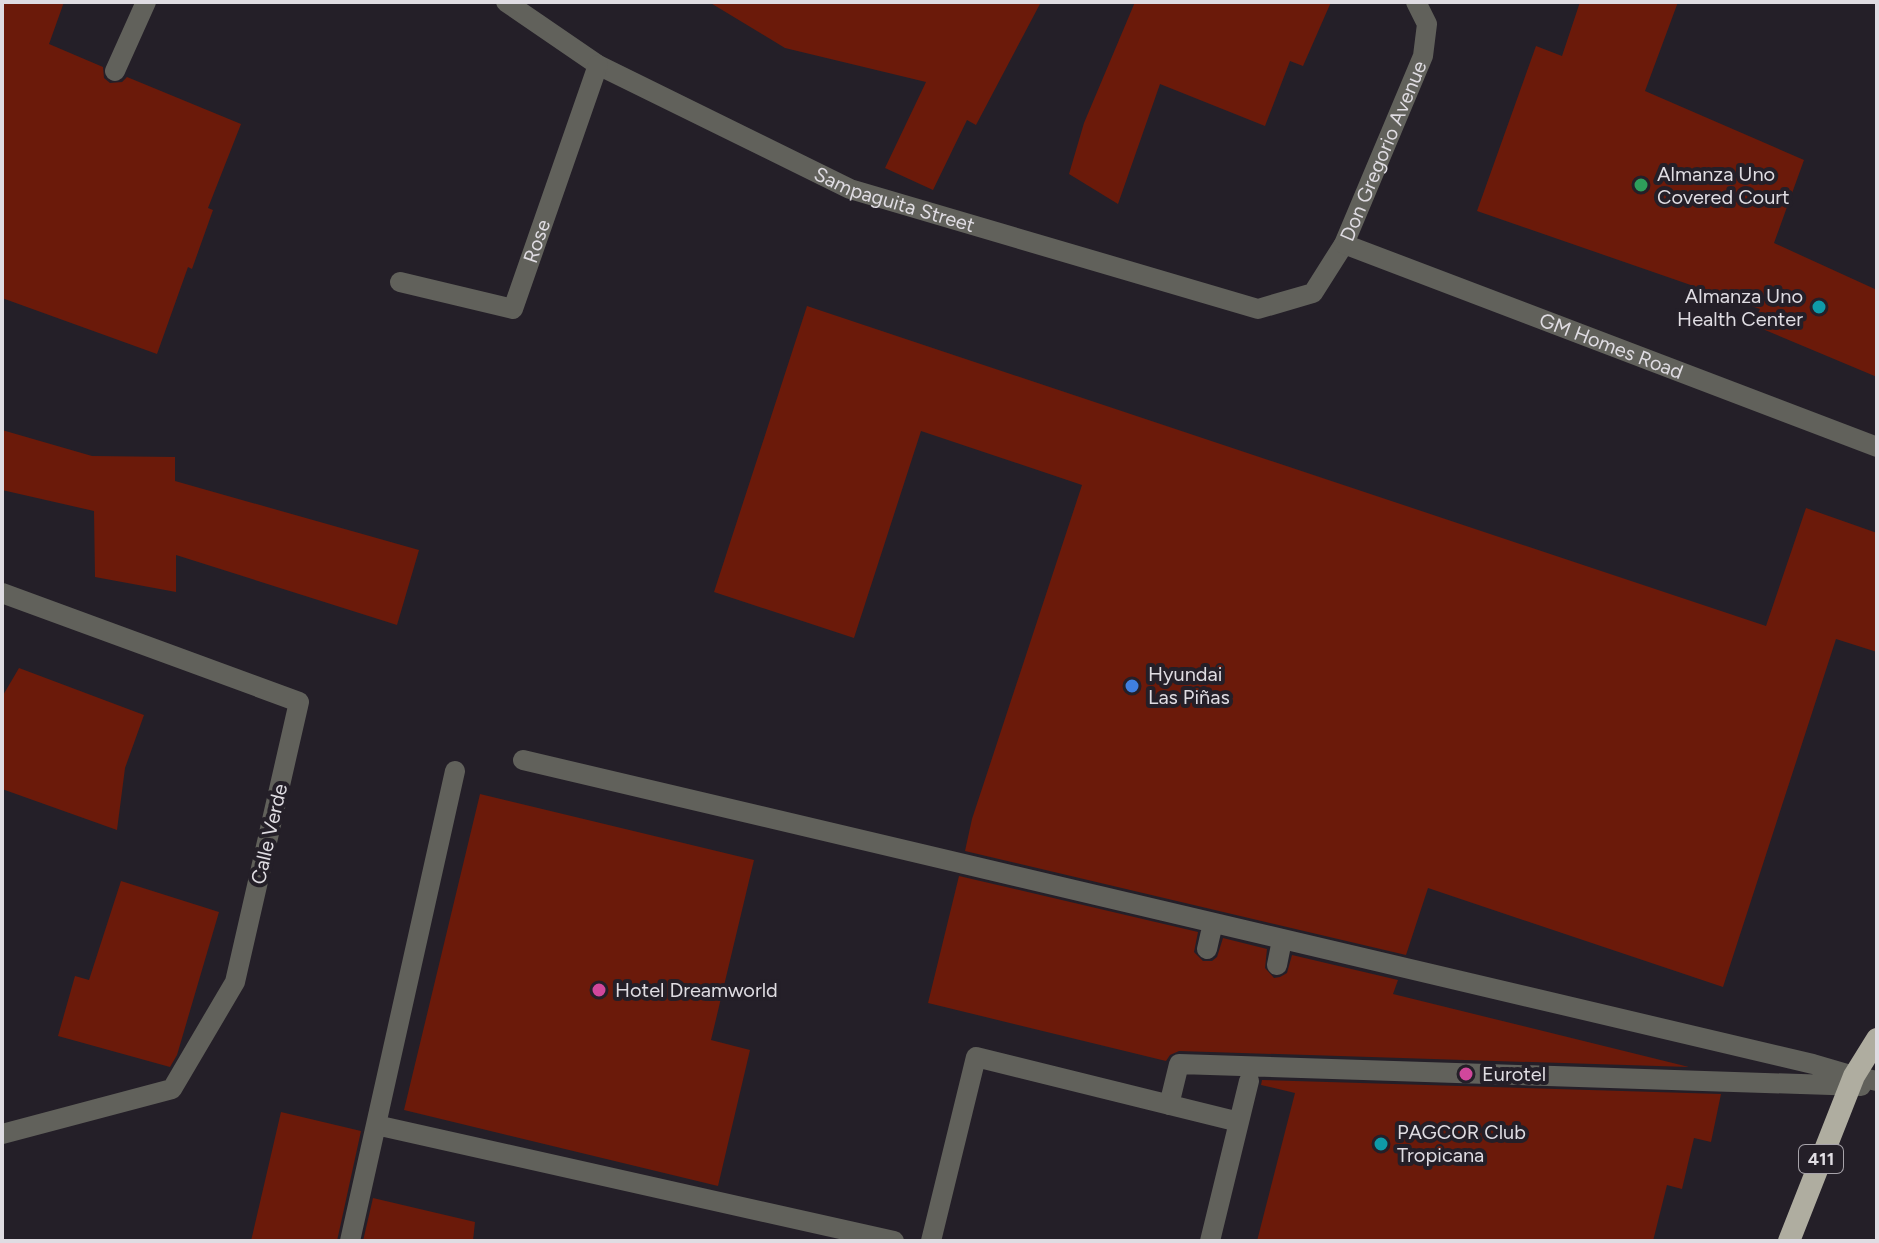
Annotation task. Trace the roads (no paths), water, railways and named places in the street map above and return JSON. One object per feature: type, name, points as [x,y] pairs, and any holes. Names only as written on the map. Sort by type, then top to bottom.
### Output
[{"type":"highway","name":"411","points":[[1789,1241],[1854,1076],[1877,1039]]},
{"type":"street","points":[[115,71],[146,2]]},
{"type":"street","name":"Sampaguita Street","points":[[506,2],[598,65],[850,189],[1258,309],[1313,293]]},
{"type":"street","name":"Don Gregorio Avenue","points":[[1313,293],[1344,244],[1423,56],[1427,24],[1416,2]]},
{"type":"street","name":"Rose","points":[[400,282],[513,309],[598,65]]},
{"type":"street","name":"GM Homes Road","points":[[1344,244],[1877,447]]},
{"type":"street","name":"Calle Verde","points":[[2,593],[299,702],[235,982],[172,1089],[2,1134]]},
{"type":"street","points":[[523,760],[1877,1081]]},
{"type":"street","points":[[350,1241],[455,771]]},
{"type":"street","points":[[1207,949],[1213,923]]},
{"type":"street","points":[[1277,965],[1282,940]]},
{"type":"street","points":[[931,1241],[976,1057],[1239,1122]]},
{"type":"street","points":[[1169,1105],[1179,1064],[1877,1087]]},
{"type":"street","points":[[1210,1241],[1249,1081]]},
{"type":"street","points":[[376,1125],[894,1241]]},
{"type":"place","name":"Almanza Uno Covered Court","points":[[1641,185]]},
{"type":"place","name":"Almanza Uno Health Center","points":[[1819,307]]},
{"type":"place","name":"Hyundai Las Piñas","points":[[1132,686]]},
{"type":"place","name":"Hotel Dreamworld","points":[[599,990]]},
{"type":"place","name":"Eurotel","points":[[1466,1074]]},
{"type":"place","name":"PAGCOR Club Tropicana","points":[[1381,1144]]}]
